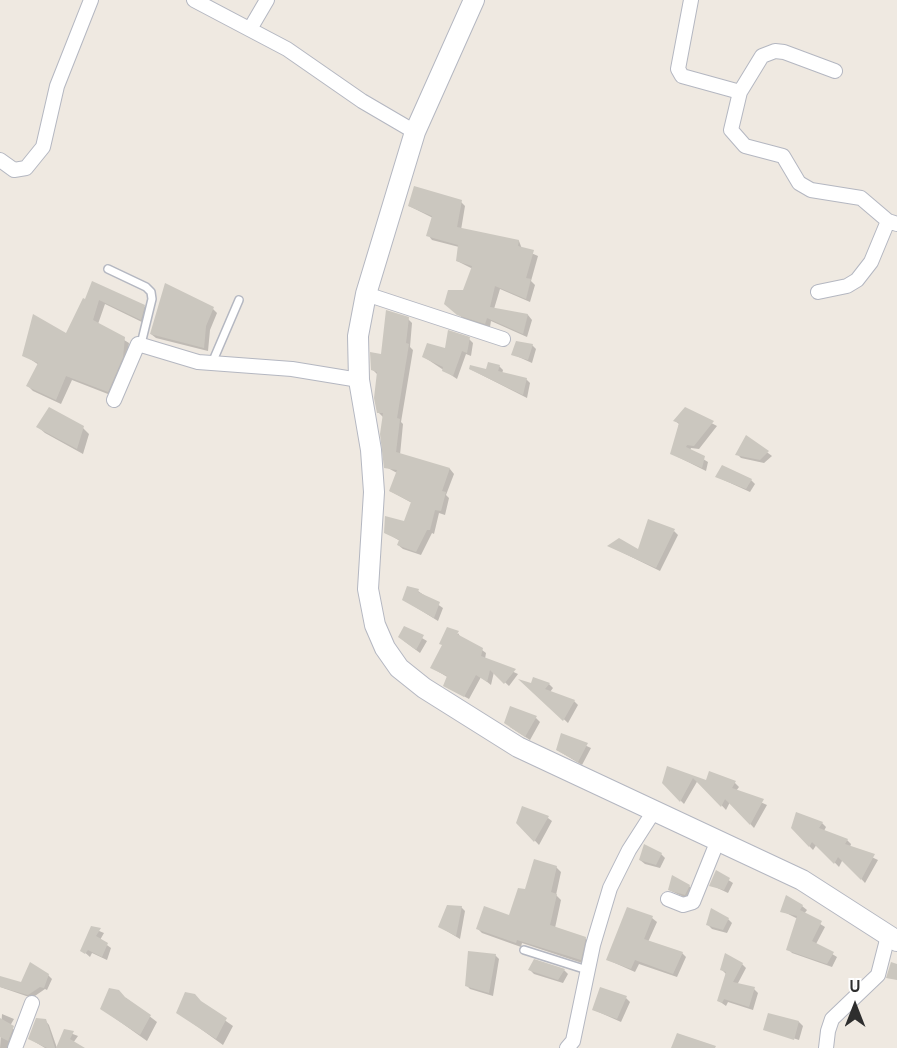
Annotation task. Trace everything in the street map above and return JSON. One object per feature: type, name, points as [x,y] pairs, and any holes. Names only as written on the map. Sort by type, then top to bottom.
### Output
[{"type":"street","points":[[0,160],[14,170],[21,170],[34,161],[43,147],[57,86],[91,0]]},
{"type":"street","points":[[194,0],[286,49],[362,101],[415,132]]},
{"type":"street","points":[[250,28],[267,0]]},
{"type":"street","points":[[474,0],[415,132],[366,294],[358,336],[359,380],[371,450],[374,492],[368,589],[375,626],[385,648],[399,668],[424,688],[518,747],[802,880],[892,939],[878,975],[832,1019],[826,1048]]},
{"type":"street","points":[[691,0],[678,69],[682,75],[740,92]]},
{"type":"street","points":[[818,292],[847,286],[857,280],[871,262],[892,223],[861,198],[843,194],[826,194],[799,183],[783,156],[776,152],[745,146],[731,130],[740,92],[762,56],[775,51],[784,52],[835,71]]},
{"type":"street","points":[[366,294],[503,339]]},
{"type":"street","points":[[114,400],[135,346],[141,344],[172,356],[212,363],[292,369],[359,380]]},
{"type":"street","points":[[567,1048],[573,1041],[587,970],[617,869],[654,811]]},
{"type":"street","points":[[668,899],[683,905],[693,902],[718,840]]},
{"type":"street","points":[[15,1048],[32,1003]]},
{"type":"lane","points":[[108,269],[146,287],[151,292],[152,299],[141,344]]},
{"type":"lane","points":[[212,363],[239,300]]},
{"type":"lane","points":[[524,950],[587,970]]},
{"type":"building","points":[[414,186],[462,200],[457,227],[519,240],[518,246],[534,250],[526,278],[531,279],[526,299],[495,286],[490,307],[528,314],[523,334],[487,318],[485,324],[457,315],[444,304],[448,290],[463,290],[472,266],[456,261],[458,245],[426,236],[432,216],[408,206]]},
{"type":"building","points":[[92,281],[145,305],[141,320],[99,300],[93,320],[125,337],[123,357],[108,392],[66,376],[56,400],[26,386],[38,363],[22,356],[33,314],[66,333]]},
{"type":"building","points":[[165,283],[214,307],[206,326],[204,348],[150,334]]},
{"type":"building","points":[[386,310],[409,317],[406,343],[409,344],[397,418],[400,419],[396,452],[450,468],[442,491],[446,492],[441,511],[435,510],[430,530],[427,530],[416,552],[397,545],[399,540],[384,533],[385,516],[404,521],[411,502],[389,491],[397,470],[384,468],[380,434],[383,413],[377,413],[374,398],[377,372],[371,370],[370,352],[381,354]]},
{"type":"building","points":[[448,330],[470,337],[467,353],[462,351],[453,376],[442,371],[443,367],[422,357],[427,343],[445,348]]},
{"type":"building","points":[[516,341],[533,344],[528,360],[511,355]]},
{"type":"building","points":[[488,362],[500,365],[498,371],[527,378],[523,395],[469,369],[470,365],[486,369]]},
{"type":"building","points":[[49,407],[84,426],[77,449],[36,427]]},
{"type":"building","points":[[685,407],[714,421],[694,446],[687,445],[686,447],[705,456],[702,468],[670,454],[679,423],[673,421]]},
{"type":"building","points":[[746,435],[769,451],[760,460],[735,455]]},
{"type":"building","points":[[722,465],[752,479],[746,489],[715,477]]},
{"type":"building","points":[[648,519],[675,529],[656,568],[607,546],[619,538],[638,549]]},
{"type":"building","points":[[407,586],[419,589],[418,592],[440,602],[434,618],[402,600]]},
{"type":"building","points":[[404,626],[424,635],[416,650],[398,637]]},
{"type":"building","points":[[447,627],[459,631],[457,634],[483,648],[481,656],[516,669],[504,684],[490,670],[487,682],[476,675],[464,697],[443,686],[447,676],[430,668],[442,645],[439,644]]},
{"type":"building","points":[[533,677],[550,683],[545,689],[575,700],[563,721],[518,679],[531,683]]},
{"type":"building","points":[[510,706],[537,716],[525,737],[504,723]]},
{"type":"building","points":[[561,733],[588,743],[578,762],[556,750]]},
{"type":"building","points":[[667,766],[706,780],[709,771],[736,781],[732,788],[764,799],[750,825],[725,799],[721,807],[693,778],[680,802],[662,783]]},
{"type":"building","points":[[522,806],[549,816],[534,842],[516,823]]},
{"type":"building","points":[[796,812],[823,822],[819,828],[848,839],[845,844],[875,854],[861,880],[838,857],[834,864],[812,842],[809,847],[791,828]]},
{"type":"building","points":[[644,844],[662,853],[656,865],[639,860]]},
{"type":"building","points":[[534,859],[557,866],[551,892],[557,894],[550,925],[586,937],[581,960],[517,940],[516,943],[476,929],[484,906],[509,915],[518,888],[525,889]]},
{"type":"building","points":[[716,870],[730,878],[724,890],[709,886]]},
{"type":"building","points":[[672,875],[690,885],[685,895],[668,890]]},
{"type":"building","points":[[786,895],[803,905],[800,910],[822,921],[812,941],[834,952],[827,964],[786,950],[797,916],[780,912]]},
{"type":"building","points":[[447,905],[462,906],[456,936],[438,927]]},
{"type":"building","points":[[627,907],[653,916],[644,939],[683,952],[673,974],[635,960],[631,969],[606,960]]},
{"type":"building","points":[[711,908],[729,918],[723,930],[706,925]]},
{"type":"building","points":[[91,926],[101,928],[96,936],[108,943],[102,957],[88,950],[85,954],[80,951]]},
{"type":"building","points":[[468,951],[496,954],[489,993],[465,986]]},
{"type":"building","points":[[725,953],[743,963],[733,982],[755,987],[749,1007],[724,999],[722,1003],[717,1001],[726,972],[720,970]]},
{"type":"building","points":[[534,959],[565,969],[558,980],[528,970]]},
{"type":"building","points":[[30,962],[49,974],[44,988],[40,987],[28,995],[0,987],[0,976],[21,982]]},
{"type":"building","points":[[891,962],[897,964],[897,980],[886,978]]},
{"type":"building","points":[[600,987],[627,996],[617,1019],[592,1010]]},
{"type":"building","points":[[109,988],[119,990],[125,997],[151,1015],[140,1035],[100,1009]]},
{"type":"building","points":[[185,992],[195,994],[201,1001],[227,1018],[216,1039],[176,1013]]},
{"type":"building","points":[[768,1013],[799,1021],[794,1040],[763,1030]]},
{"type":"building","points":[[0,1018],[14,1026],[8,1041],[0,1037]]},
{"type":"building","points":[[36,1018],[46,1019],[55,1048],[47,1048],[28,1039]]},
{"type":"building","points":[[64,1029],[74,1031],[70,1039],[85,1048],[56,1048]]},
{"type":"building","points":[[677,1033],[716,1046],[715,1048],[671,1048]]}]
